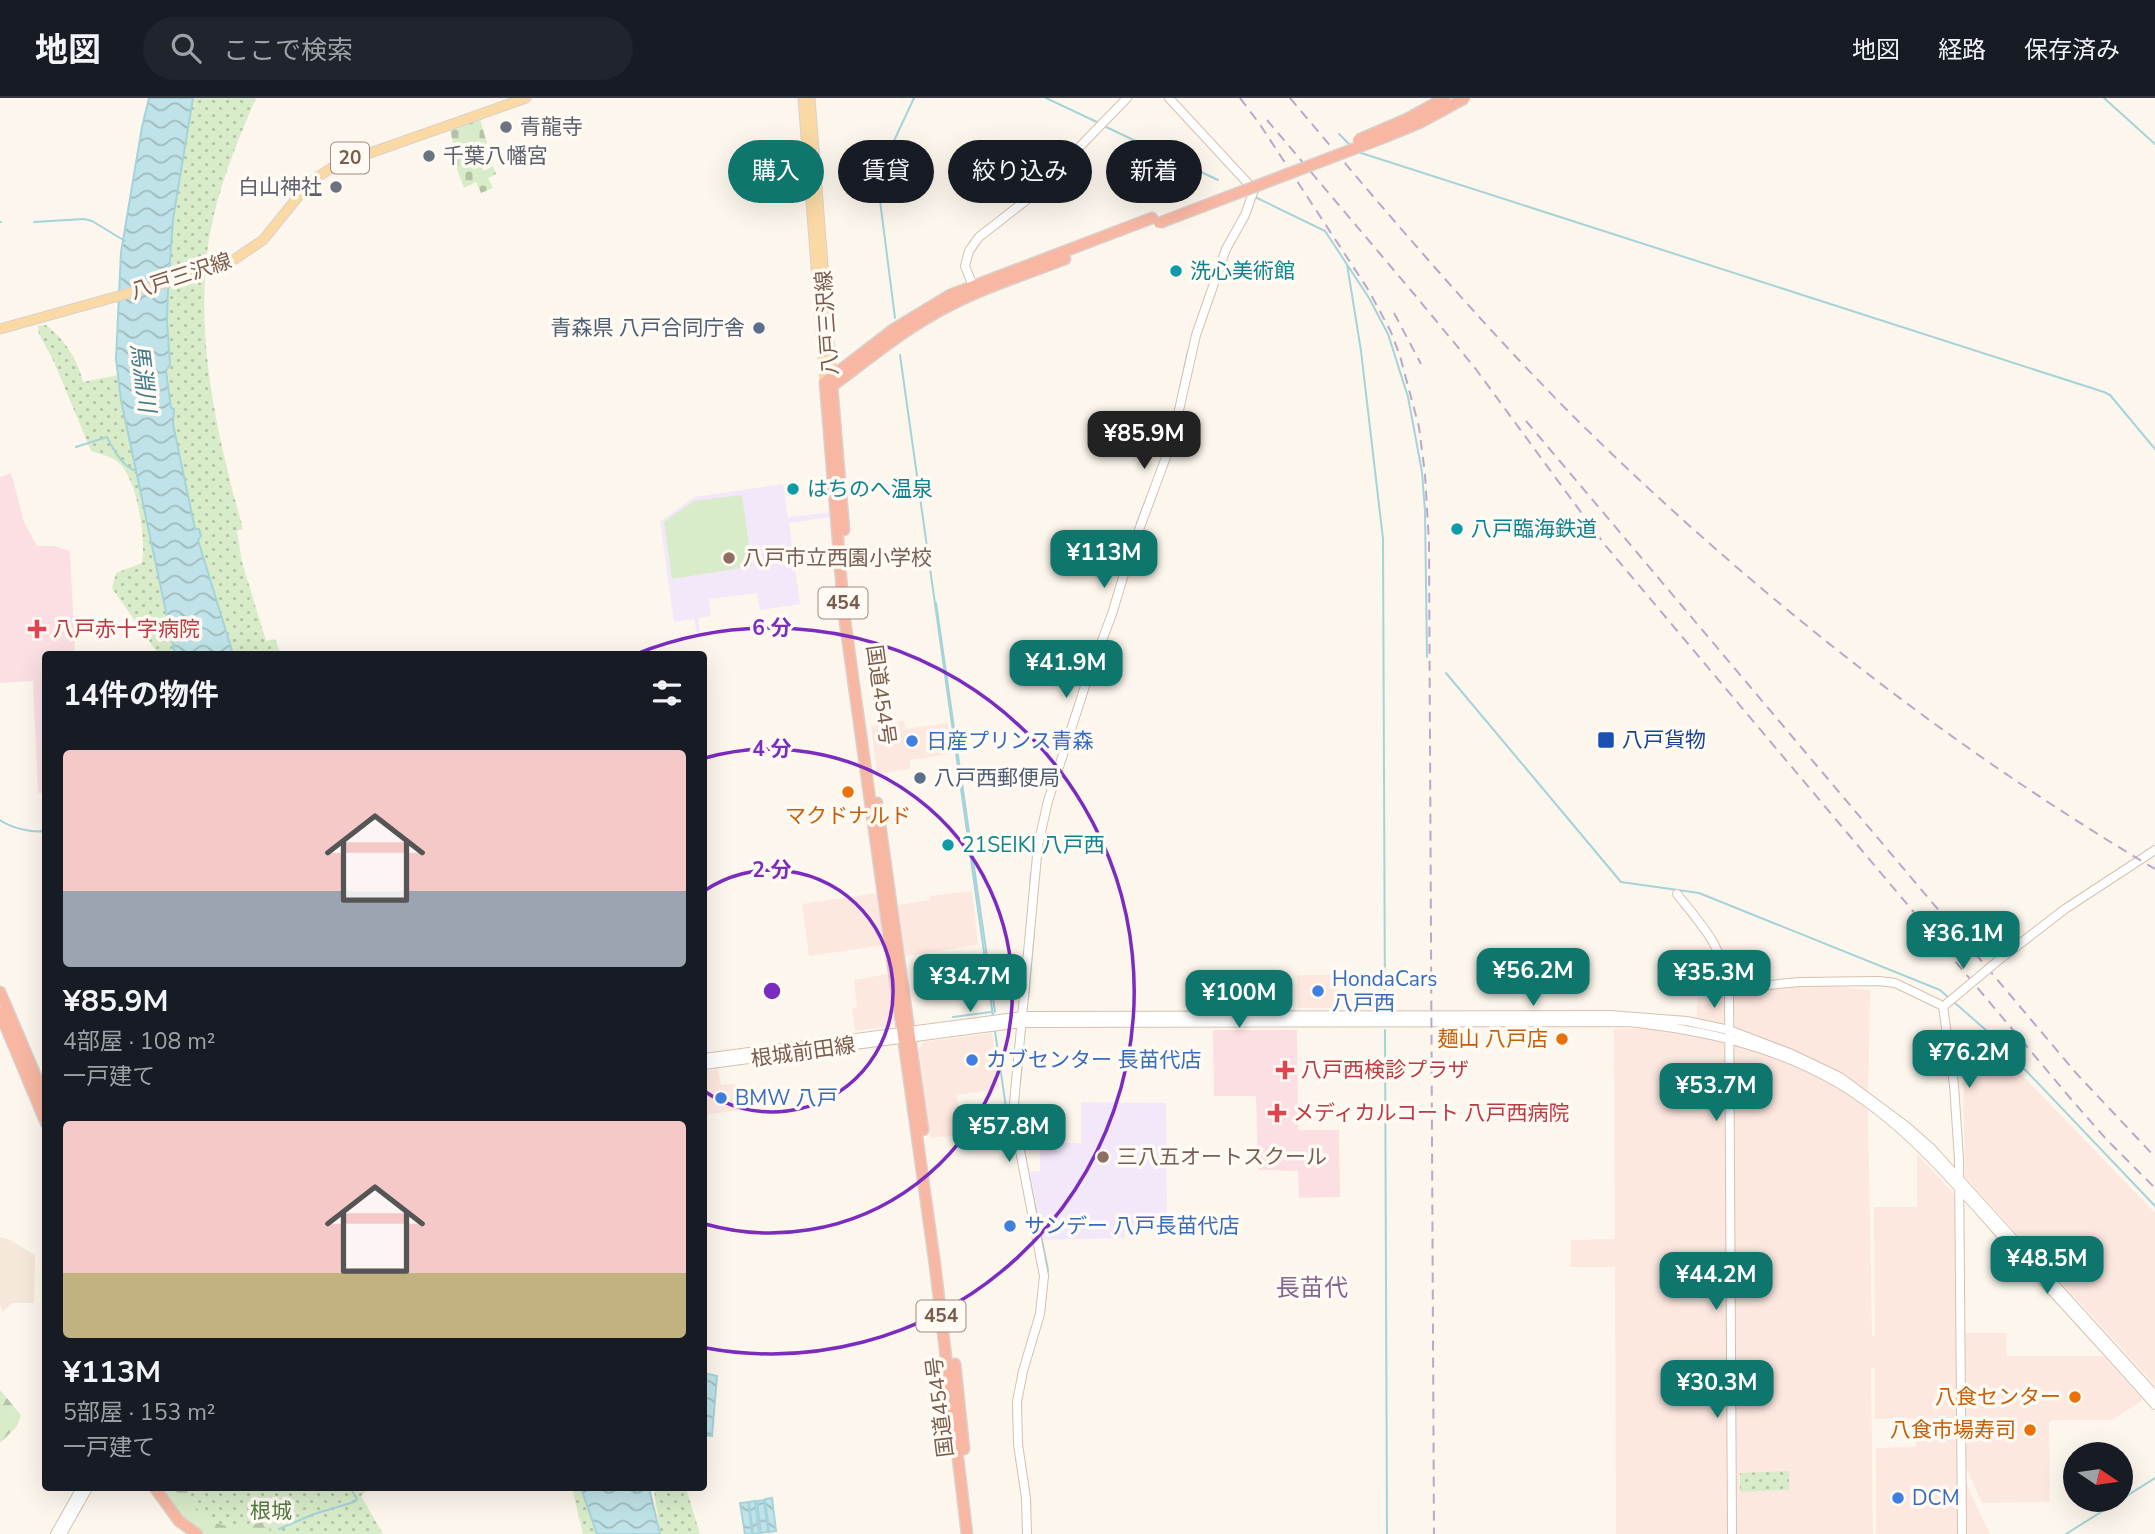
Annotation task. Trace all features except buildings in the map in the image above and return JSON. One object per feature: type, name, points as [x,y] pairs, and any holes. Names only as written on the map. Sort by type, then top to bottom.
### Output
[{"type":"highway","points":[[1156,221],[1380,131],[1445,98]]},
{"type":"highway","points":[[830,381],[974,289],[1385,137],[1465,98]]},
{"type":"highway","name":"国道454号","points":[[830,381],[850,613],[906,1034],[967,1534]]},
{"type":"highway","points":[[0,992],[3,1017],[42,1113]]},
{"type":"highway","points":[[3,1017],[42,1092]]},
{"type":"highway","name":"国道454号","points":[[906,1034],[958,1388],[974,1534]]},
{"type":"highway","points":[[157,1491],[179,1521],[197,1534]]},
{"type":"main road","name":"八戸三沢線","points":[[0,329],[206,271],[232,261],[263,240],[310,182],[336,165],[526,98]]},
{"type":"main road","name":"八戸三沢線","points":[[803,98],[830,381]]},
{"type":"main road","name":"八戸三沢線","points":[[810,98],[830,381]]},
{"type":"street","points":[[974,289],[965,266],[969,251],[979,237],[1033,195],[1127,98]]},
{"type":"street","points":[[1027,1534],[1026,1499],[1018,1444],[1017,1402],[1045,1285],[1041,1251],[1014,1125],[1035,870],[1048,801],[1130,554],[1172,440],[1196,335],[1226,249],[1245,215],[1254,190],[1168,98]]},
{"type":"street","points":[[1944,1006],[2065,909],[2155,849]]},
{"type":"street","points":[[1677,894],[1717,947],[1729,989],[1732,1534]]},
{"type":"street","points":[[1729,989],[1799,982],[1879,981],[1895,983],[1944,1006]]},
{"type":"street","points":[[1944,1006],[1957,1120],[1960,1179],[1962,1534]]},
{"type":"street","points":[[906,1034],[1022,1020],[1610,1015],[1687,1021],[1767,1043],[1840,1077],[1931,1148],[2155,1395]]},
{"type":"street","name":"根城前田線","points":[[707,1058],[906,1034]]},
{"type":"street","name":"根城前田線","points":[[707,1065],[906,1034]]},
{"type":"street","points":[[1729,1034],[1836,1083],[1898,1127],[1931,1158],[2155,1405]]},
{"type":"street","points":[[55,1534],[79,1491]]},
{"type":"street","points":[[62,1534],[86,1491]]},
{"type":"shaded area","name":"八戸赤十字病院","points":[[11,473],[24,522],[37,546],[54,546],[70,551],[75,651],[42,651],[42,793],[38,793],[33,681],[0,683],[0,477]]},
{"type":"shaded area","name":"八戸市立西園小学校","points":[[783,484],[788,517],[831,512],[831,517],[789,523],[800,604],[760,610],[757,593],[709,599],[711,616],[698,618],[700,633],[697,633],[694,619],[674,622],[660,522],[694,497]]},
{"type":"shaded area","name":"日産プリンス青森","points":[[904,721],[906,729],[948,723],[952,754],[910,760],[910,769],[877,774],[871,726]]},
{"type":"shaded area","points":[[972,891],[978,945],[905,956],[898,905],[930,900],[930,896]]},
{"type":"shaded area","points":[[877,893],[885,945],[809,956],[802,904]]},
{"type":"shaded area","points":[[888,974],[894,1019],[889,1026],[855,1031],[852,1008],[857,1007],[854,980]]},
{"type":"shaded area","name":"HondaCars 八戸西","points":[[1297,975],[1339,975],[1339,1008],[1298,1008]]},
{"type":"shaded area","points":[[1808,983],[1870,990],[1868,1111],[1872,1336],[1875,1335],[1874,1207],[1917,1207],[1917,1154],[1956,1196],[1958,1418],[1875,1419],[1875,1368],[1871,1368],[1873,1534],[1616,1534],[1615,1267],[1571,1267],[1571,1240],[1615,1239],[1614,1029],[1643,1028],[1697,1037],[1697,995]]},
{"type":"shaded area","name":"メディカルコート 八戸西病院","points":[[1213,1030],[1297,1030],[1298,1130],[1339,1130],[1340,1197],[1299,1198],[1298,1171],[1258,1170],[1256,1096],[1214,1096]]},
{"type":"shaded area","points":[[992,1033],[999,1089],[957,1095],[963,1135],[930,1138],[919,1049],[924,1042]]},
{"type":"shaded area","name":"BMW 八戸","points":[[718,1069],[721,1085],[736,1084],[740,1110],[707,1115],[707,1071]]},
{"type":"shaded area","points":[[1963,1071],[2018,1071],[2155,1213],[2155,1385],[1965,1177]]},
{"type":"shaded area","name":"三八五オートスクール","points":[[1081,1102],[1166,1103],[1167,1225],[1125,1226],[1125,1238],[1043,1240],[1030,1172],[1040,1171],[1040,1143],[1081,1143]]},
{"type":"shaded area","points":[[0,1237],[35,1255],[34,1303],[12,1303],[3,1312],[0,1305]]},
{"type":"shaded area","name":"八食センター","points":[[1965,1333],[2006,1333],[2007,1356],[2103,1356],[2143,1400],[2112,1420],[2052,1420],[2049,1423],[2050,1502],[1982,1503],[1965,1465]]},
{"type":"shaded area","points":[[1958,1439],[1958,1534],[1876,1534],[1876,1448],[1916,1447],[1916,1440]]},
{"type":"shaded area","points":[[1966,1483],[1990,1534],[1966,1534]]},
{"type":"green space","points":[[193,98],[256,98],[228,167],[212,221],[205,275],[204,312],[206,349],[217,422],[243,529],[237,531],[242,562],[266,641],[275,639],[280,651],[232,651],[195,529],[173,424],[174,409],[171,408],[166,371],[170,364],[167,321],[173,219]]},
{"type":"green space","points":[[480,119],[488,147],[482,150],[487,159],[480,164],[484,171],[493,166],[496,174],[488,178],[493,188],[481,193],[476,182],[464,188],[453,158],[455,152],[450,130]]},
{"type":"green space","points":[[46,325],[59,337],[77,365],[83,382],[118,375],[174,651],[156,651],[112,588],[116,573],[142,563],[142,526],[136,498],[121,465],[111,458],[91,451],[54,362],[39,334],[38,326]]},
{"type":"green space","points":[[742,495],[752,566],[672,579],[664,522],[694,501]]},
{"type":"green space","points":[[0,1390],[21,1415],[17,1426],[0,1443]]},
{"type":"green space","points":[[1789,1471],[1789,1490],[1740,1492],[1740,1473]]},
{"type":"green space","name":"根城","points":[[161,1491],[366,1491],[361,1496],[383,1534],[203,1534],[185,1521]]},
{"type":"green space","points":[[163,1491],[188,1491],[198,1510],[219,1524],[236,1526],[264,1520],[268,1522],[270,1530],[257,1534],[206,1534],[174,1508]]},
{"type":"green space","points":[[573,1491],[582,1491],[597,1534],[583,1534]]},
{"type":"green space","points":[[654,1491],[687,1491],[700,1534],[660,1534]]},
{"type":"water","name":"馬淵川","points":[[149,98],[193,98],[173,219],[167,321],[170,364],[166,371],[171,408],[174,409],[173,424],[195,529],[199,529],[201,536],[198,540],[232,651],[174,651],[121,400],[116,359],[121,252]]},
{"type":"water","points":[[707,1374],[717,1376],[712,1436],[707,1435]]},
{"type":"water","points":[[582,1491],[650,1491],[660,1534],[597,1534]]},
{"type":"water","points":[[772,1498],[776,1531],[769,1532],[765,1499]]},
{"type":"water","points":[[764,1500],[768,1532],[761,1533],[757,1501]]},
{"type":"water","points":[[755,1501],[759,1534],[753,1534],[749,1502]]},
{"type":"water","points":[[748,1502],[752,1534],[745,1534],[740,1503]]},
{"type":"waterway","points":[[895,318],[877,177],[914,98]]},
{"type":"waterway","points":[[1046,98],[1099,123]]},
{"type":"waterway","points":[[2104,98],[2155,144]]},
{"type":"waterway","points":[[1104,126],[1218,180]]},
{"type":"waterway","points":[[1339,134],[1351,146]]},
{"type":"waterway","points":[[1358,152],[2104,392],[2110,395],[2155,449]]},
{"type":"waterway","points":[[1255,197],[1325,231],[1369,298],[1388,334],[1408,397],[1422,472],[1427,657]]},
{"type":"waterway","points":[[1238,234],[1248,218]]},
{"type":"waterway","points":[[34,222],[84,219],[125,241]]},
{"type":"waterway","points":[[1347,264],[1361,351],[1383,539],[1385,1008]]},
{"type":"waterway","points":[[1175,411],[1188,351]]},
{"type":"waterway","points":[[900,355],[993,1016]]},
{"type":"waterway","points":[[76,447],[107,437],[122,461],[136,471]]},
{"type":"waterway","points":[[1137,523],[1145,502]]},
{"type":"waterway","points":[[936,603],[995,1012]]},
{"type":"waterway","points":[[1446,673],[1621,882],[1699,893],[1940,990],[1948,997]]},
{"type":"waterway","points":[[0,820],[22,829],[42,831]]},
{"type":"waterway","points":[[1030,891],[1031,873]]},
{"type":"waterway","points":[[1028,999],[1034,932]]},
{"type":"waterway","points":[[1955,1003],[1995,1038],[2155,1206]]},
{"type":"waterway","points":[[953,1017],[991,1012]]},
{"type":"waterway","points":[[1385,1030],[1387,1534]]},
{"type":"waterway","points":[[995,1031],[1008,1122],[1013,1133]]},
{"type":"waterway","points":[[1020,1082],[1023,1053]]},
{"type":"waterway","points":[[1025,1157],[1048,1270],[1044,1313]]},
{"type":"waterway","points":[[1013,1408],[1014,1424]]},
{"type":"waterway","points":[[1016,1457],[1018,1469]]},
{"type":"waterway","points":[[2066,1534],[2155,1478]]},
{"type":"waterway","points":[[279,1529],[314,1514],[354,1502],[357,1499],[352,1491]]},
{"type":"railway","points":[[1240,98],[1369,291],[1391,332],[1400,356],[1419,427],[1429,543],[1434,1534]]},
{"type":"railway","points":[[1290,98],[1497,337],[1570,413],[1705,540],[1776,601],[1923,715],[1999,769],[2155,869]]},
{"type":"railway","points":[[1267,120],[1475,368],[1605,545],[2071,1099],[2155,1188]]},
{"type":"railway","points":[[1394,313],[1421,364]]},
{"type":"railway","points":[[1526,421],[2076,1073],[2155,1157]]},
{"type":"place","name":"青龍寺","points":[[506,127]]},
{"type":"place","name":"千葉八幡宮","points":[[429,156]]},
{"type":"place","name":"白山神社","points":[[336,187]]},
{"type":"place","name":"洗心美術館","points":[[1176,271]]},
{"type":"place","name":"青森県 八戸合同庁舎","points":[[759,328]]},
{"type":"place","name":"はちのへ温泉","points":[[793,489]]},
{"type":"place","name":"八戸臨海鉄道","points":[[1457,529]]},
{"type":"place","name":"八戸市立西園小学校","points":[[729,558]]},
{"type":"place","name":"八戸赤十字病院","points":[[37,629]]},
{"type":"place","name":"八戸貨物","points":[[1606,740]]},
{"type":"place","name":"日産プリンス青森","points":[[912,741]]},
{"type":"place","name":"八戸西郵便局","points":[[920,778]]},
{"type":"place","name":"マクドナルド","points":[[848,792]]},
{"type":"place","name":"21SEIKI 八戸西","points":[[948,845]]},
{"type":"place","name":"HondaCars 八戸西","points":[[1318,991]]},
{"type":"place","name":"麺山 八戸店","points":[[1562,1039]]},
{"type":"place","name":"カブセンター 長苗代店","points":[[972,1060]]},
{"type":"place","name":"八戸西検診プラザ","points":[[1285,1070]]},
{"type":"place","name":"BMW 八戸","points":[[721,1098]]},
{"type":"place","name":"メディカルコート 八戸西病院","points":[[1277,1113]]},
{"type":"place","name":"三八五オートスクール","points":[[1103,1157]]},
{"type":"place","name":"サンデー 八戸長苗代店","points":[[1010,1226]]},
{"type":"place","name":"八食センター","points":[[2075,1397]]},
{"type":"place","name":"八食市場寿司","points":[[2030,1430]]},
{"type":"place","name":"DCM","points":[[1898,1498]]},
{"type":"district","name":"長苗代","points":[[1312,1288]]}]
